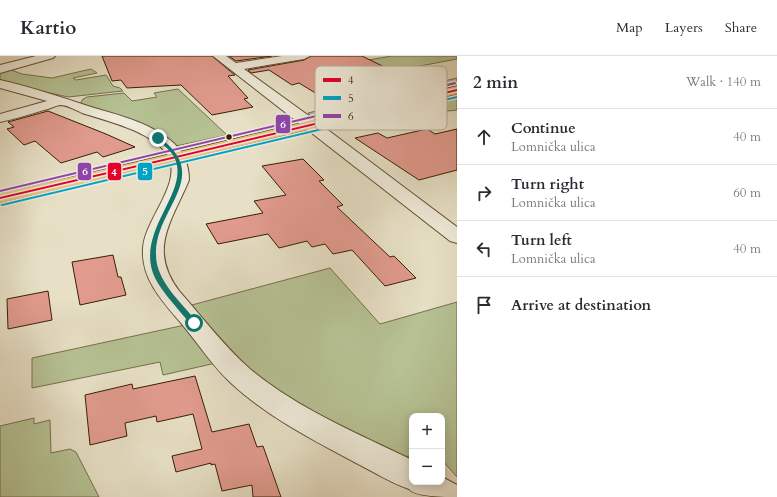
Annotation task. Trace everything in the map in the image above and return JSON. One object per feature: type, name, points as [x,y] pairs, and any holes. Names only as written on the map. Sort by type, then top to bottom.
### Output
[{"type":"main road","points":[[447,92],[457,90]]},
{"type":"main road","points":[[0,198],[177,158],[315,123]]},
{"type":"street","points":[[0,69],[49,56]]},
{"type":"street","points":[[219,56],[315,127]]},
{"type":"street","points":[[234,67],[304,56]]},
{"type":"street","points":[[0,84],[61,101],[116,119],[148,132],[166,144],[177,158],[180,180],[159,225],[154,241],[152,255],[156,271],[168,293],[228,363],[247,382],[264,395],[308,424],[409,474]]},
{"type":"street","points":[[0,118],[61,101]]},
{"type":"street","points":[[319,130],[457,237]]},
{"type":"street","points":[[427,485],[447,497]]},
{"type":"green space","points":[[392,56],[457,56],[457,59],[420,66],[339,65]]},
{"type":"green space","points":[[6,68],[22,74],[52,78],[91,69],[97,73],[73,78],[76,80],[106,75],[113,86],[120,88],[123,91],[68,97],[0,82],[0,71]]},
{"type":"green space","points":[[457,78],[457,87],[447,89],[447,80]]},
{"type":"green space","points":[[178,89],[227,135],[176,146],[121,117],[82,104],[81,102],[87,97],[124,93],[132,101],[157,97],[154,93]]},
{"type":"green space","points":[[457,98],[457,110],[447,111],[447,100]]},
{"type":"green space","points":[[315,111],[315,117],[312,117],[308,113]]},
{"type":"green space","points":[[330,268],[380,324],[457,302],[457,477],[445,463],[445,413],[409,413],[409,456],[394,457],[268,389],[188,306]]},
{"type":"green space","points":[[185,325],[216,363],[163,375],[160,362],[32,388],[32,358]]},
{"type":"green space","points":[[34,418],[34,424],[50,420],[51,453],[70,449],[76,452],[99,497],[0,497],[0,426]]},
{"type":"building","points":[[102,56],[212,56],[235,75],[228,76],[248,98],[244,99],[253,107],[212,115],[181,85],[127,88],[121,80],[112,81]]},
{"type":"building","points":[[229,56],[272,56],[236,61]]},
{"type":"building","points":[[311,56],[362,56],[382,66],[315,66],[315,93],[299,83],[292,85],[269,70],[251,73],[248,70],[304,60]]},
{"type":"building","points":[[48,111],[135,147],[103,157],[97,152],[61,163],[35,141],[24,145],[7,129],[14,127],[8,122]]},
{"type":"building","points":[[457,129],[457,170],[419,180],[355,138],[378,133],[387,138],[423,130],[429,130],[435,134]]},
{"type":"building","points":[[303,159],[324,180],[319,181],[343,205],[337,207],[390,257],[394,256],[416,278],[385,286],[352,250],[333,254],[325,244],[312,247],[307,241],[279,248],[268,234],[218,244],[206,224],[263,213],[254,201],[286,195],[262,166]]},
{"type":"building","points":[[113,255],[118,277],[121,277],[126,295],[80,305],[72,262]]},
{"type":"building","points":[[48,291],[52,320],[8,329],[7,299]]},
{"type":"building","points":[[195,376],[212,432],[249,424],[257,447],[263,446],[281,497],[253,497],[252,485],[222,491],[215,464],[211,465],[211,463],[176,472],[172,456],[202,449],[193,414],[157,422],[156,416],[125,423],[127,436],[90,445],[85,395],[132,384],[133,389]]},
{"type":"transit line","name":"6","points":[[447,85],[455,83]]},
{"type":"transit line","name":"4","points":[[447,92],[457,90]]},
{"type":"transit line","name":"5","points":[[447,99],[457,97]]},
{"type":"transit line","name":"6","points":[[0,191],[315,117]]},
{"type":"transit line","name":"4","points":[[0,198],[315,124]]},
{"type":"transit line","name":"5","points":[[2,205],[319,130]]},
{"type":"route","points":[[158,138],[173,151],[177,158],[180,167],[180,180],[159,225],[154,241],[152,255],[156,271],[168,293],[194,323]]}]
